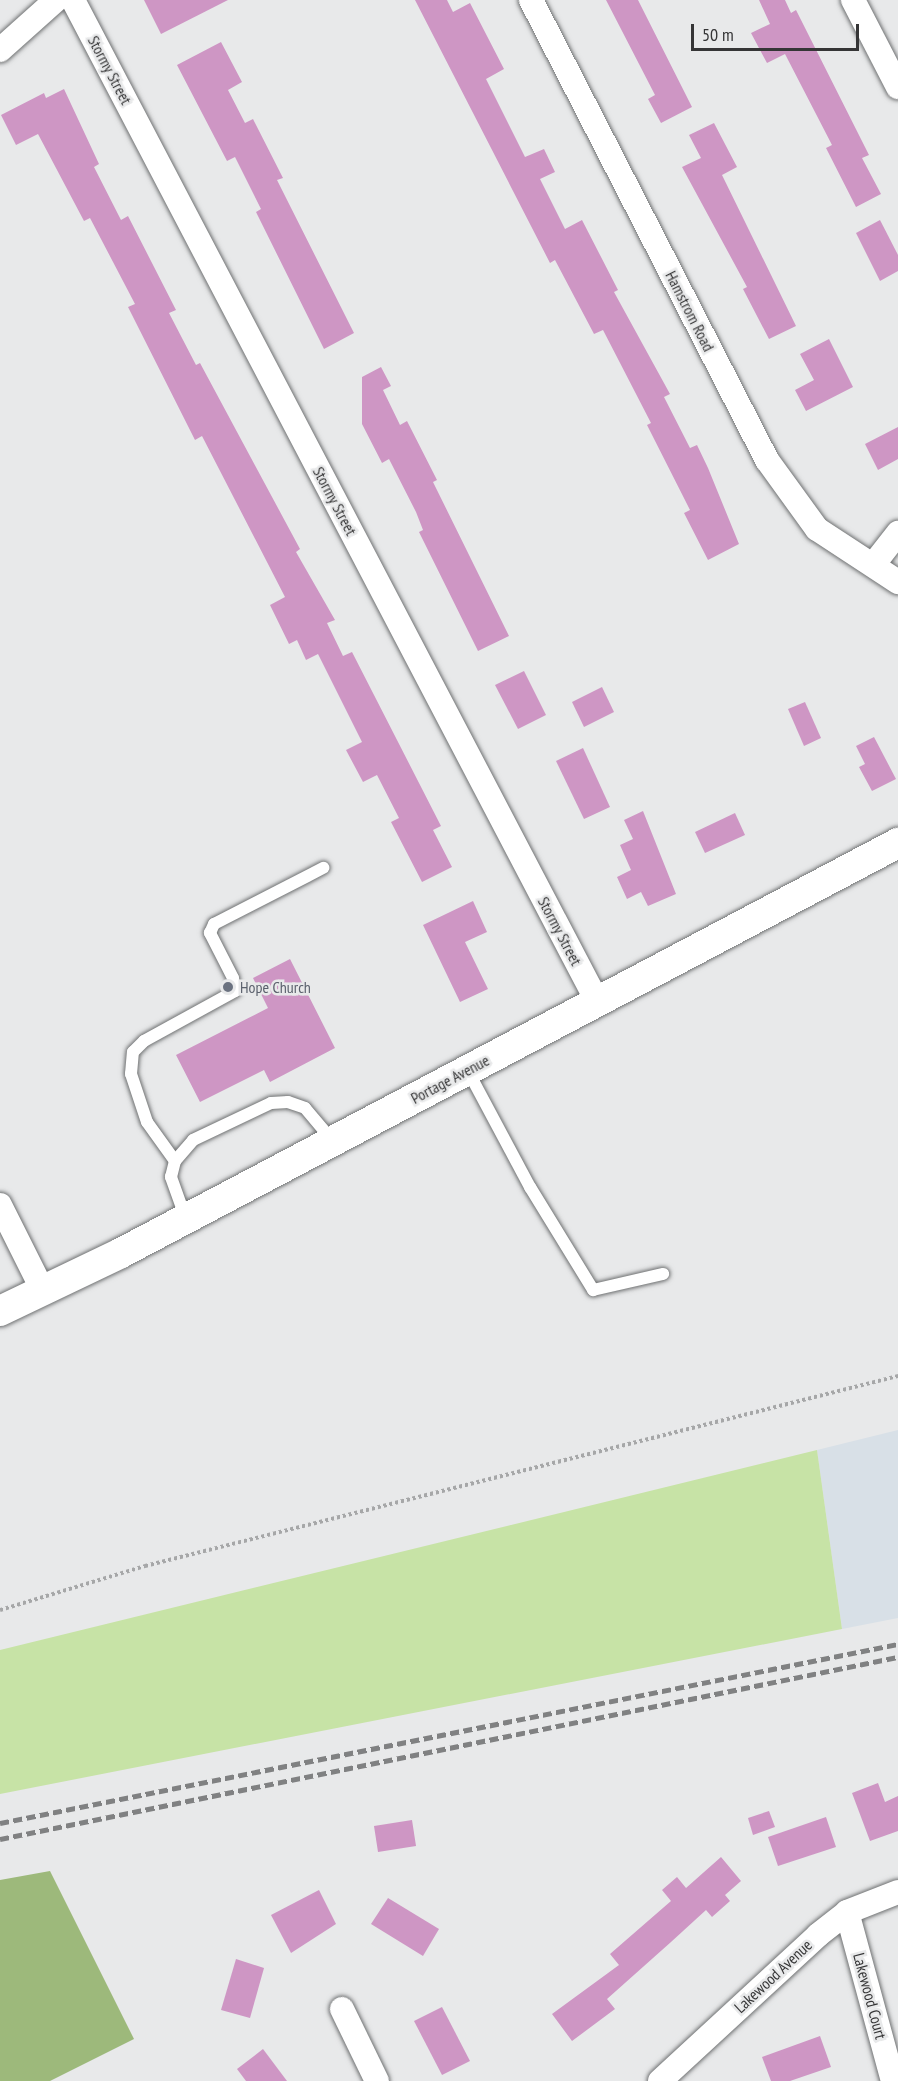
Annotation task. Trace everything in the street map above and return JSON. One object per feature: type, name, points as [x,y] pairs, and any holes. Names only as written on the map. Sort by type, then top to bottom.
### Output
[{"type":"street","points":[[0,50],[56,0]]},
{"type":"street","name":"Stormy Street","points":[[73,0],[597,1001]]},
{"type":"street","name":"Hamstrom Road","points":[[531,0],[767,460],[817,529],[898,582]]},
{"type":"street","points":[[853,0],[898,87]]},
{"type":"street","points":[[873,565],[898,533]]},
{"type":"street","name":"Portage Avenue","points":[[0,1311],[186,1218],[898,843]]},
{"type":"street","points":[[0,1206],[42,1289]]},
{"type":"street","name":"Lakewood Avenue","points":[[660,2081],[847,1912],[898,1892]]},
{"type":"street","name":"Lakewood Court","points":[[847,1912],[893,2081]]},
{"type":"street","points":[[342,2009],[377,2081]]},
{"type":"lane","points":[[175,1161],[147,1122],[131,1074],[133,1052],[144,1041],[235,991],[233,978],[210,933],[214,924],[322,868]]},
{"type":"lane","points":[[468,1070],[530,1187],[593,1290],[663,1274]]},
{"type":"lane","points":[[186,1218],[171,1177],[175,1161],[193,1140],[271,1103],[288,1102],[305,1108],[333,1141]]},
{"type":"path","points":[[0,1610],[146,1566],[898,1376]]},
{"type":"shaded area","points":[[898,1430],[898,1618],[842,1629],[817,1450]]},
{"type":"green space","points":[[817,1450],[842,1629],[0,1794],[0,1650]]},
{"type":"green space","points":[[50,1871],[134,2039],[50,2081],[0,2081],[0,1880]]},
{"type":"building","points":[[144,0],[228,0],[161,34]]},
{"type":"building","points":[[415,0],[447,0],[453,12],[470,3],[504,69],[486,79],[525,157],[544,149],[555,172],[540,179],[565,229],[582,220],[618,290],[614,292],[670,394],[664,397],[690,448],[697,445],[739,544],[708,560],[684,513],[690,510],[647,425],[651,423],[603,330],[594,334],[555,260],[550,263]]},
{"type":"building","points":[[606,0],[638,0],[692,107],[661,123],[648,99],[655,95]]},
{"type":"building","points":[[759,0],[785,0],[791,13],[796,10],[869,155],[862,158],[881,194],[856,207],[826,148],[832,145],[785,54],[767,63],[751,33],[770,24]]},
{"type":"building","points":[[221,42],[242,82],[228,90],[245,123],[253,119],[283,178],[277,180],[354,333],[324,349],[256,212],[261,209],[235,157],[227,161],[177,65]]},
{"type":"building","points":[[64,89],[99,164],[94,167],[121,220],[128,216],[176,310],[169,313],[196,365],[200,363],[300,549],[296,552],[335,620],[327,623],[343,656],[352,652],[441,826],[433,830],[452,867],[422,882],[391,822],[399,818],[377,775],[363,782],[346,750],[362,742],[318,654],[306,660],[297,640],[289,644],[270,605],[285,597],[202,436],[195,440],[128,307],[135,304],[90,218],[84,221],[38,134],[16,145],[1,115],[44,93],[46,98]]},
{"type":"building","points":[[714,123],[737,167],[722,175],[796,326],[769,339],[743,289],[747,287],[682,167],[701,158],[689,135]]},
{"type":"building","points":[[880,220],[898,255],[898,271],[880,281],[856,233]]},
{"type":"building","points":[[829,339],[853,387],[806,411],[795,390],[814,380],[800,354]]},
{"type":"building","points":[[381,367],[391,386],[383,390],[400,425],[407,421],[437,480],[433,482],[509,636],[478,651],[419,532],[423,530],[416,512],[389,459],[382,463],[362,424],[362,377]]},
{"type":"building","points":[[898,427],[898,459],[878,470],[865,444]]},
{"type":"building","points":[[524,671],[546,715],[518,729],[495,685]]},
{"type":"building","points":[[602,687],[614,712],[584,727],[572,702]]},
{"type":"building","points":[[805,702],[821,738],[804,746],[788,709]]},
{"type":"building","points":[[874,737],[896,779],[872,791],[859,767],[865,764],[856,746]]},
{"type":"building","points":[[583,748],[610,807],[584,819],[556,761]]},
{"type":"building","points":[[643,811],[676,894],[648,906],[641,892],[627,899],[617,877],[631,870],[620,845],[633,839],[624,820]]},
{"type":"building","points":[[735,813],[745,835],[705,853],[695,832]]},
{"type":"building","points":[[473,901],[487,932],[465,942],[488,989],[460,1002],[423,925]]},
{"type":"building","points":[[290,959],[335,1048],[270,1082],[264,1070],[200,1102],[176,1055],[268,1008],[253,978]]},
{"type":"building","points":[[878,1783],[885,1802],[898,1796],[898,1831],[870,1841],[852,1793]]},
{"type":"building","points":[[769,1811],[775,1827],[753,1835],[748,1818]]},
{"type":"building","points":[[826,1817],[836,1847],[778,1866],[768,1837]]},
{"type":"building","points":[[412,1820],[416,1846],[378,1852],[374,1826]]},
{"type":"building","points":[[721,1857],[741,1881],[725,1895],[730,1901],[712,1917],[706,1910],[607,1999],[615,2009],[572,2041],[552,2014],[619,1965],[610,1954],[671,1901],[662,1890],[677,1877],[686,1888]]},
{"type":"building","points":[[319,1890],[336,1924],[291,1953],[271,1915]]},
{"type":"building","points":[[388,1898],[439,1929],[423,1956],[371,1924]]},
{"type":"building","points":[[236,1959],[264,1968],[250,2018],[221,2010]]},
{"type":"building","points":[[442,2007],[470,2061],[442,2075],[414,2021]]},
{"type":"building","points":[[820,2036],[831,2067],[790,2081],[771,2081],[762,2057]]},
{"type":"building","points":[[263,2049],[287,2081],[246,2081],[237,2069]]},
{"type":"railway","points":[[0,1823],[898,1644]]},
{"type":"railway","points":[[0,1839],[898,1657]]},
{"type":"place","name":"Hope Church","points":[[228,987]]}]
